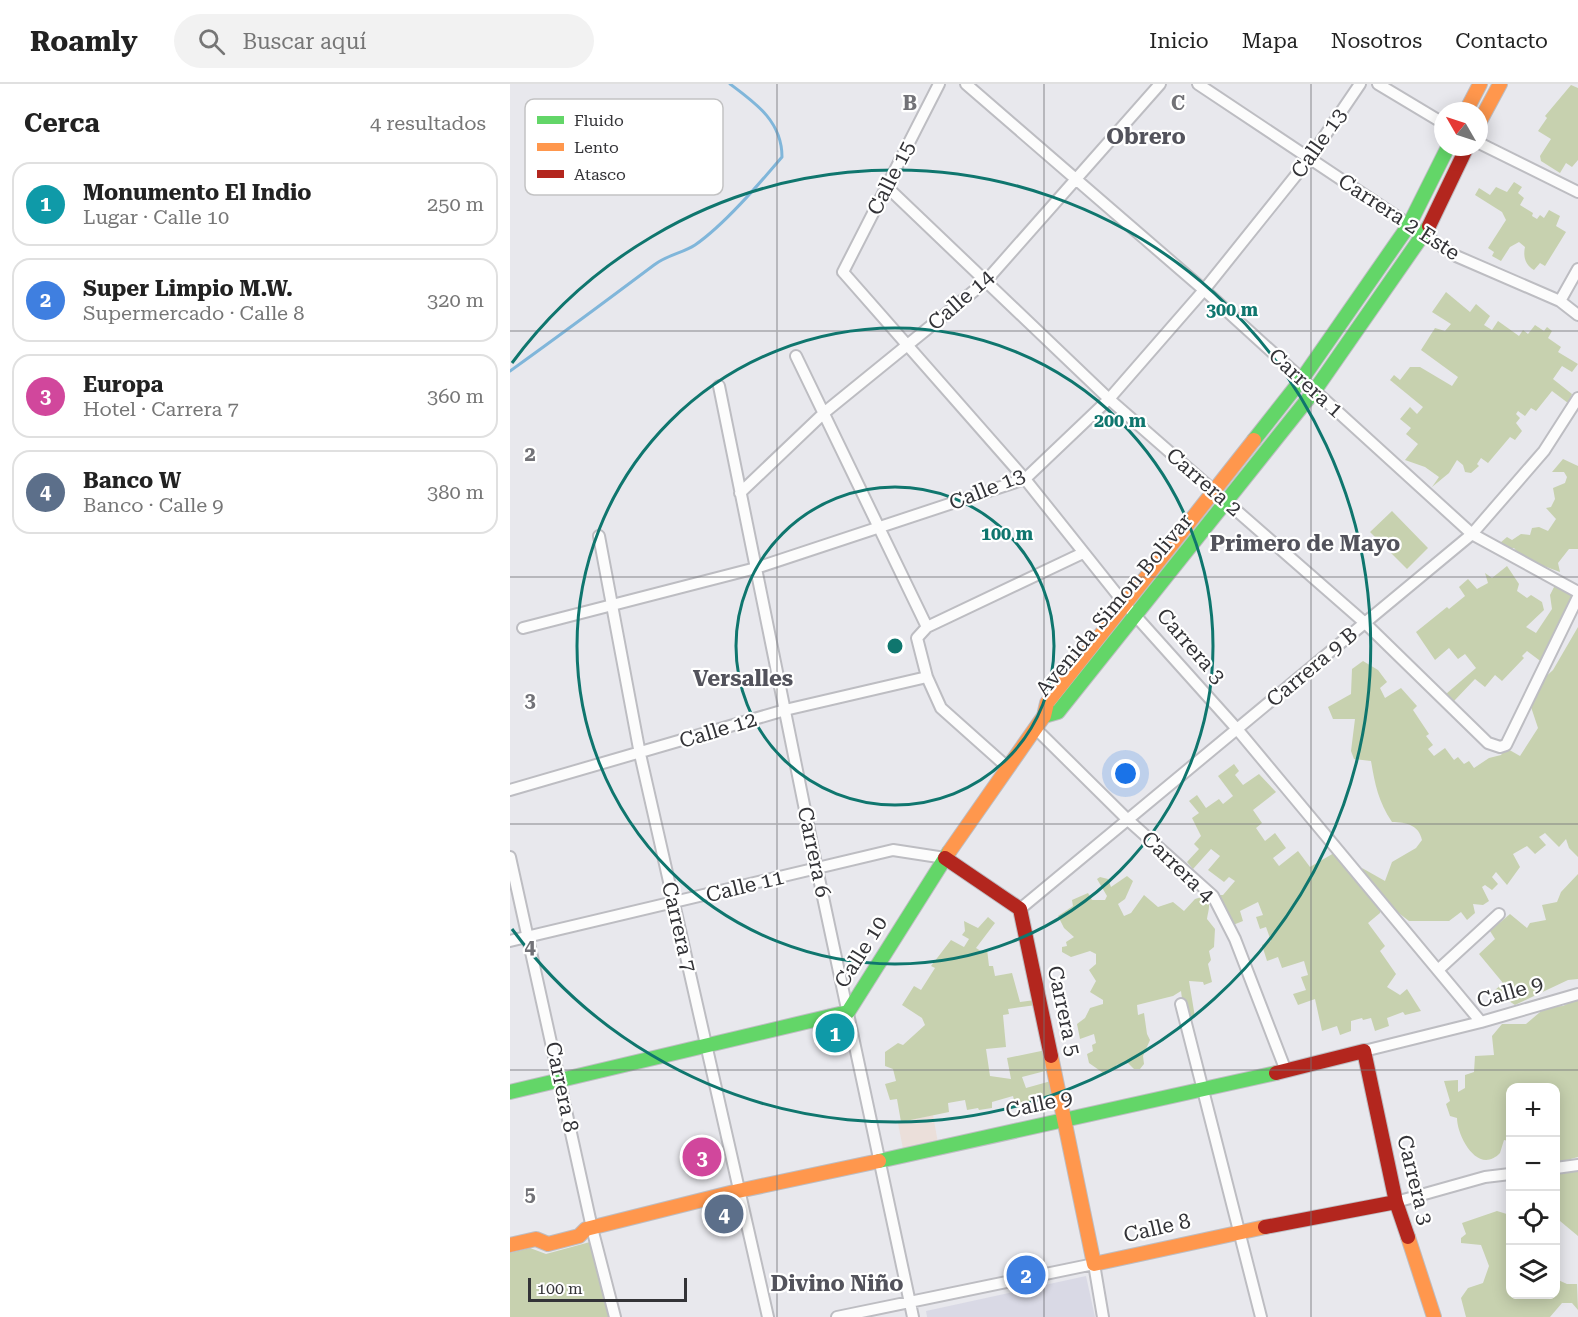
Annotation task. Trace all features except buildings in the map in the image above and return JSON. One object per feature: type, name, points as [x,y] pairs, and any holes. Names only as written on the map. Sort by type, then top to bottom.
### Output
[{"type":"main road","points":[[1471,102],[1480,84]]},
{"type":"main road","points":[[1488,106],[1500,84]]},
{"type":"main road","name":"Avenida Simon Bolivar","points":[[1044,717],[1047,703],[1302,379],[1408,225],[1443,156]]},
{"type":"main road","name":"Avenida Simon Bolivar","points":[[1044,717],[1058,712],[1134,613],[1315,390],[1424,235],[1463,156]]},
{"type":"main road","name":"Calle 10","points":[[510,1092],[848,1012],[1006,766],[1044,717]]},
{"type":"main road","points":[[945,858],[1020,909]]},
{"type":"main road","name":"Carrera 5","points":[[1020,909],[1066,1120],[1094,1264]]},
{"type":"main road","name":"Calle 9","points":[[510,1245],[536,1239],[548,1244],[579,1236],[585,1229],[738,1191],[1203,1091],[1364,1051]]},
{"type":"main road","name":"Carrera 3","points":[[1364,1051],[1396,1202],[1434,1317]]},
{"type":"main road","name":"Calle 8","points":[[1094,1264],[1241,1231],[1396,1202]]},
{"type":"street","name":"Calle 15","points":[[843,272],[939,84]]},
{"type":"street","name":"Carrera 1","points":[[966,84],[1075,181],[1204,290],[1472,534],[1578,595]]},
{"type":"street","name":"Calle 14","points":[[740,493],[825,412],[985,282],[1160,84]]},
{"type":"street","name":"Carrera 2 Este","points":[[1198,84],[1456,256],[1560,301],[1578,315]]},
{"type":"street","name":"Calle 13","points":[[523,628],[756,568],[1025,479],[1109,399],[1204,290],[1309,159],[1360,84]]},
{"type":"street","points":[[1378,84],[1434,118]]},
{"type":"street","points":[[1488,147],[1578,192]]},
{"type":"street","name":"Carrera 2","points":[[886,186],[1109,399],[1365,623],[1488,743],[1500,747],[1506,745],[1578,595]]},
{"type":"street","points":[[1560,301],[1578,269]]},
{"type":"street","name":"Carrera 3","points":[[843,272],[1025,479],[1124,603],[1237,729],[1481,1022]]},
{"type":"street","points":[[796,356],[927,627]]},
{"type":"street","name":"Carrera 6","points":[[719,386],[816,868],[914,1317]]},
{"type":"street","name":"Carrera 9 B","points":[[1020,909],[1472,534],[1544,451],[1578,398]]},
{"type":"street","name":"Carrera 7","points":[[599,536],[640,754],[768,1317]]},
{"type":"street","points":[[1006,766],[941,708],[927,677],[917,638],[927,627],[1083,553]]},
{"type":"street","name":"Calle 12","points":[[510,790],[785,710],[927,677]]},
{"type":"street","name":"Carrera 4","points":[[1035,728],[1128,820],[1213,896],[1235,939],[1286,1071]]},
{"type":"street","name":"Calle 11","points":[[510,941],[893,850],[945,858]]},
{"type":"street","name":"Carrera 8","points":[[510,857],[592,1228],[615,1317]]},
{"type":"street","points":[[1438,970],[1499,914]]},
{"type":"street","name":"Calle 9","points":[[1364,1051],[1481,1022],[1578,994]]},
{"type":"street","points":[[1181,1004],[1241,1231],[1261,1317]]},
{"type":"street","points":[[1560,1167],[1578,1165]]},
{"type":"street","name":"Calle 8","points":[[1396,1202],[1485,1178],[1506,1175]]},
{"type":"street","name":"Calle 8","points":[[837,1317],[1094,1264]]},
{"type":"street","name":"Carrera 5","points":[[1094,1264],[1103,1317]]},
{"type":"shaded area","points":[[933,1115],[938,1143],[903,1149],[898,1123]]},
{"type":"shaded area","points":[[1086,1276],[1095,1317],[927,1317],[926,1311]]},
{"type":"green space","points":[[1571,85],[1578,88],[1578,160],[1572,167],[1566,163],[1560,173],[1541,161],[1540,156],[1551,139],[1538,131],[1547,118],[1545,116]]},
{"type":"green space","points":[[1514,182],[1522,187],[1518,193],[1524,198],[1520,205],[1533,213],[1532,216],[1537,219],[1540,215],[1544,218],[1549,210],[1560,216],[1556,226],[1566,232],[1545,266],[1540,263],[1534,270],[1527,263],[1525,247],[1519,242],[1510,247],[1501,261],[1492,256],[1494,252],[1488,248],[1506,220],[1502,212],[1475,195],[1479,188],[1490,195],[1496,187],[1507,192]]},
{"type":"green space","points":[[1446,292],[1470,312],[1476,304],[1490,316],[1484,325],[1492,330],[1498,321],[1519,336],[1523,330],[1528,334],[1535,325],[1544,331],[1547,327],[1552,331],[1548,338],[1561,347],[1558,352],[1578,364],[1572,372],[1562,366],[1553,379],[1572,394],[1568,403],[1552,391],[1536,411],[1531,408],[1525,416],[1518,411],[1516,414],[1520,418],[1516,423],[1522,431],[1515,440],[1510,437],[1488,463],[1481,458],[1477,464],[1479,466],[1471,473],[1465,472],[1463,465],[1457,460],[1449,473],[1432,487],[1439,477],[1425,467],[1405,460],[1418,444],[1406,434],[1411,428],[1400,419],[1410,407],[1417,414],[1423,407],[1390,380],[1394,375],[1400,380],[1410,367],[1420,367],[1452,386],[1458,377],[1421,350],[1435,328],[1445,331],[1451,324],[1432,312]]},
{"type":"green space","points":[[1563,459],[1578,466],[1578,549],[1569,549],[1558,563],[1560,572],[1522,558],[1514,548],[1506,548],[1500,543],[1507,537],[1512,540],[1521,534],[1530,535],[1532,528],[1539,527],[1548,531],[1556,519],[1546,508],[1551,507],[1555,499],[1553,488],[1565,483],[1567,477],[1564,472],[1552,472]]},
{"type":"green space","points":[[1392,511],[1428,548],[1407,569],[1370,532]]},
{"type":"green space","points":[[1507,566],[1519,584],[1517,591],[1527,598],[1531,595],[1542,602],[1544,610],[1526,627],[1536,633],[1552,609],[1550,595],[1555,585],[1574,594],[1543,663],[1527,651],[1522,656],[1524,658],[1502,681],[1495,675],[1485,687],[1475,679],[1454,701],[1446,694],[1476,668],[1465,654],[1458,659],[1449,648],[1435,660],[1416,632],[1465,596],[1459,587],[1468,579],[1477,589],[1488,583],[1485,573],[1492,578]]},
{"type":"green space","points":[[1578,627],[1578,857],[1569,848],[1566,839],[1559,847],[1545,833],[1539,837],[1546,845],[1535,854],[1527,846],[1513,854],[1520,867],[1507,885],[1496,872],[1492,877],[1498,884],[1492,890],[1485,885],[1482,887],[1489,901],[1483,905],[1473,904],[1475,913],[1467,920],[1461,912],[1449,921],[1409,921],[1387,904],[1367,881],[1362,868],[1385,881],[1392,862],[1416,848],[1422,840],[1418,831],[1411,825],[1392,822],[1380,800],[1371,761],[1354,759],[1351,751],[1355,719],[1333,719],[1328,707],[1351,694],[1352,669],[1363,661],[1378,670],[1387,682],[1380,688],[1385,698],[1401,688],[1417,706],[1413,710],[1429,734],[1426,736],[1433,745],[1428,749],[1434,756],[1445,748],[1454,760],[1458,757],[1464,764],[1469,761],[1474,768],[1489,758],[1501,755],[1506,748],[1520,756],[1538,728],[1530,704],[1540,682],[1553,670]]},
{"type":"green space","points":[[1234,764],[1239,771],[1235,775],[1243,785],[1259,774],[1276,792],[1253,810],[1262,823],[1256,828],[1265,841],[1275,833],[1286,848],[1273,858],[1279,866],[1298,851],[1310,867],[1334,853],[1381,908],[1380,913],[1368,923],[1385,946],[1380,951],[1396,974],[1387,987],[1400,995],[1407,989],[1421,1011],[1405,1015],[1403,1012],[1387,1018],[1389,1026],[1375,1031],[1371,1018],[1363,1020],[1362,1018],[1351,1021],[1351,1031],[1340,1035],[1337,1026],[1322,1031],[1315,999],[1298,1005],[1293,994],[1306,990],[1301,977],[1308,975],[1304,961],[1282,968],[1278,957],[1267,961],[1262,945],[1271,941],[1266,927],[1260,929],[1256,917],[1263,915],[1258,902],[1240,911],[1243,921],[1233,925],[1218,895],[1223,895],[1235,881],[1229,877],[1224,882],[1208,870],[1220,856],[1211,849],[1193,869],[1187,862],[1199,849],[1194,844],[1201,836],[1192,818],[1199,813],[1189,801],[1197,795],[1206,808],[1219,799],[1223,804],[1233,796],[1218,776]]},
{"type":"green space","points":[[1578,874],[1578,979],[1568,980],[1515,1005],[1494,991],[1503,983],[1479,954],[1495,939],[1490,931],[1510,914],[1527,928],[1530,923],[1546,920],[1542,905],[1557,902],[1561,892]]},
{"type":"green space","points":[[1127,876],[1133,881],[1125,899],[1118,904],[1124,916],[1131,913],[1144,895],[1158,907],[1173,902],[1184,911],[1195,899],[1205,896],[1209,904],[1207,919],[1215,929],[1214,947],[1209,951],[1211,960],[1208,964],[1212,982],[1204,985],[1203,982],[1189,981],[1195,1017],[1185,1021],[1181,991],[1173,996],[1137,1005],[1138,1015],[1144,1013],[1150,1040],[1143,1056],[1144,1064],[1140,1069],[1134,1069],[1128,1063],[1116,1065],[1116,1069],[1106,1072],[1106,1075],[1089,1063],[1087,1054],[1093,1051],[1092,1045],[1096,1043],[1094,1034],[1080,1039],[1077,1024],[1085,1018],[1090,1008],[1103,1004],[1103,1000],[1090,992],[1096,981],[1089,970],[1096,964],[1096,954],[1090,951],[1071,957],[1062,952],[1062,947],[1067,946],[1066,942],[1074,937],[1064,928],[1058,916],[1073,906],[1072,900],[1088,893],[1092,900],[1105,900],[1107,896],[1097,879],[1100,877],[1108,879],[1111,887]]},
{"type":"green space","points":[[988,917],[995,923],[976,948],[984,953],[987,949],[989,966],[993,966],[995,976],[1012,973],[1020,1002],[1035,1000],[1036,1005],[1008,1009],[1009,1014],[1003,1015],[1006,1047],[986,1049],[990,1076],[1011,1079],[1007,1058],[1046,1050],[1049,1070],[1022,1077],[1026,1088],[1051,1081],[1053,1097],[1015,1104],[1013,1096],[992,1102],[992,1108],[979,1110],[978,1108],[967,1110],[965,1100],[948,1103],[949,1112],[901,1122],[897,1099],[890,1100],[885,1084],[896,1081],[893,1069],[885,1066],[885,1052],[898,1043],[903,1045],[925,1025],[922,1018],[902,1005],[914,986],[921,990],[935,968],[931,966],[951,940],[964,947],[969,939],[962,935],[965,931],[964,921],[978,928]]},
{"type":"green space","points":[[1578,998],[1578,1157],[1560,1162],[1560,1083],[1506,1083],[1506,1140],[1504,1140],[1500,1153],[1492,1159],[1484,1160],[1477,1157],[1465,1143],[1457,1118],[1450,1116],[1446,1104],[1450,1101],[1444,1081],[1458,1080],[1458,1092],[1465,1088],[1465,1075],[1474,1072],[1475,1056],[1494,1055],[1492,1036],[1502,1024],[1526,1024],[1546,1007],[1563,1006]]},
{"type":"green space","points":[[1578,1171],[1578,1236],[1560,1221],[1560,1174]]},
{"type":"green space","points":[[1497,1211],[1506,1214],[1506,1299],[1560,1299],[1560,1281],[1567,1284],[1577,1284],[1578,1310],[1572,1303],[1562,1303],[1550,1317],[1466,1317],[1461,1298],[1468,1288],[1483,1283],[1489,1266],[1481,1245],[1461,1243],[1461,1238],[1466,1234],[1462,1223]]},
{"type":"green space","points":[[590,1242],[609,1317],[510,1317],[510,1253],[530,1248],[546,1254]]},
{"type":"waterway","points":[[510,371],[654,265],[690,248],[706,237],[741,204],[782,157],[781,145],[773,124],[750,99],[730,84]]},
{"type":"traffic: fast","points":[[1254,440],[1302,379],[1409,225],[1444,156]]},
{"type":"traffic: fast","points":[[1044,716],[1058,712],[1315,390],[1429,226]]},
{"type":"traffic: fast","points":[[510,1092],[848,1012],[949,852]]},
{"type":"traffic: fast","points":[[879,1161],[1276,1073]]},
{"type":"traffic: slow","points":[[1471,102],[1480,84]]},
{"type":"traffic: slow","points":[[1488,106],[1500,84]]},
{"type":"traffic: slow","points":[[949,852],[1044,716],[1047,703],[1254,440]]},
{"type":"traffic: slow","points":[[1051,1056],[1094,1264],[1265,1227]]},
{"type":"traffic: slow","points":[[510,1245],[536,1239],[548,1244],[579,1236],[586,1229],[738,1191],[879,1161]]},
{"type":"traffic: slow","points":[[1408,1237],[1434,1317]]},
{"type":"traffic: jam","points":[[1429,226],[1463,156]]},
{"type":"traffic: jam","points":[[945,858],[1020,909],[1051,1056]]},
{"type":"traffic: jam","points":[[1276,1073],[1364,1051],[1396,1202],[1408,1237]]},
{"type":"traffic: jam","points":[[1265,1227],[1396,1202]]},
{"type":"place","name":"Monumento El Indio","points":[[835,1033]]},
{"type":"place","name":"Europa","points":[[702,1157]]},
{"type":"place","name":"Banco W","points":[[724,1214]]},
{"type":"place","name":"Super Limpio M.W.","points":[[1026,1275]]},
{"type":"district","name":"Obrero","points":[[1146,136]]},
{"type":"district","name":"Primero de Mayo","points":[[1305,543]]},
{"type":"district","name":"Versalles","points":[[743,678]]},
{"type":"district","name":"Divino Niño","points":[[837,1283]]}]
